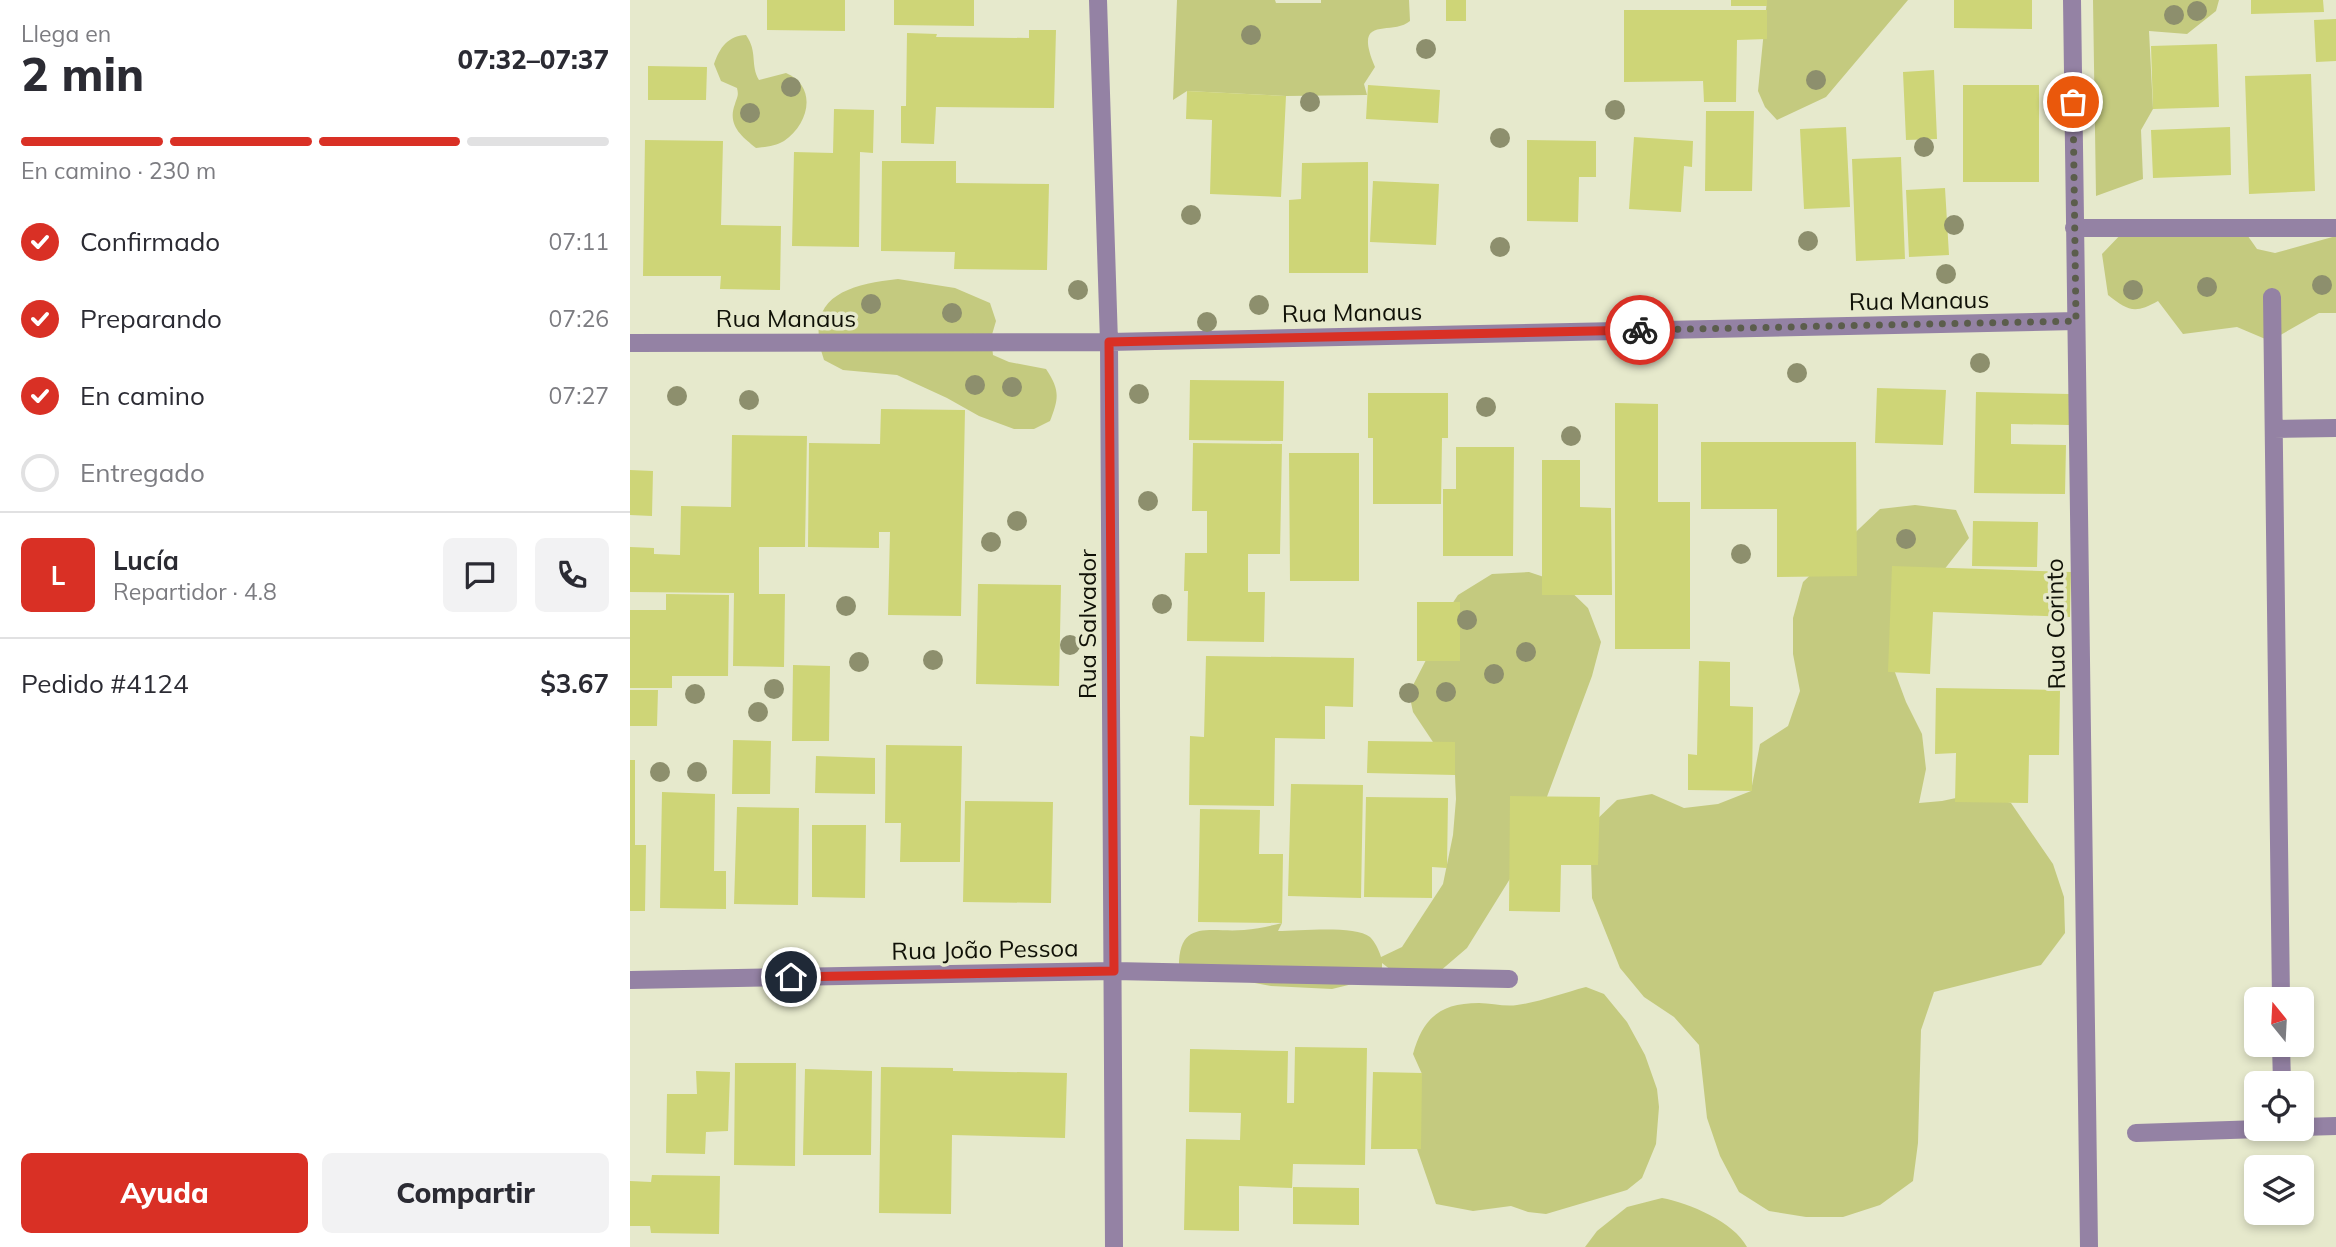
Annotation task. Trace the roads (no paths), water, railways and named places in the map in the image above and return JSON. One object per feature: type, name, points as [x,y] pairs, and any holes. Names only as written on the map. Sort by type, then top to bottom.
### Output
[{"type":"street","name":"Rua Salvador","points":[[1098,0],[1109,342],[1114,1247]]},
{"type":"street","name":"Rua Corinto","points":[[2072,0],[2088,1247]]},
{"type":"street","points":[[2074,228],[2336,228]]},
{"type":"street","points":[[2272,297],[2281,987]]},
{"type":"street","name":"Rua Manaus","points":[[630,343],[1109,342],[2076,321]]},
{"type":"street","points":[[2274,429],[2336,428]]},
{"type":"street","name":"Rua João Pessoa","points":[[630,980],[1114,971],[1509,978]]},
{"type":"street","points":[[2314,1127],[2336,1126]]},
{"type":"street","points":[[2136,1133],[2244,1130]]}]
